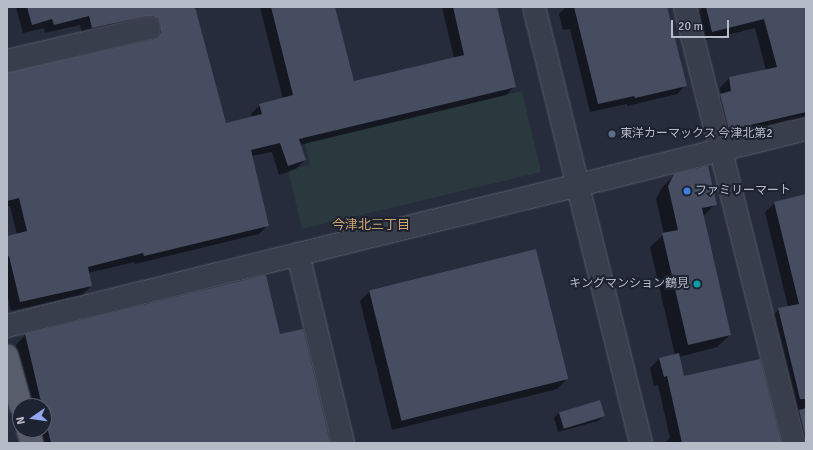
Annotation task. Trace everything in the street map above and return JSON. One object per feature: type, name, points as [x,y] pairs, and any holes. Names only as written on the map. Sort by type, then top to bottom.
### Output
[{"type":"main road","points":[[7,356],[19,398]]},
{"type":"street","points":[[534,7],[641,443]]},
{"type":"street","points":[[685,7],[794,443]]},
{"type":"street","points":[[7,61],[149,28]]},
{"type":"street","points":[[7,326],[806,129]]},
{"type":"street","points":[[298,254],[343,443]]},
{"type":"shaded area","points":[[522,91],[541,172],[302,229],[288,170],[310,165],[305,143]]},
{"type":"building","points":[[27,7],[195,7],[226,123],[262,114],[259,104],[293,95],[271,7],[335,7],[354,81],[464,55],[453,7],[497,7],[516,87],[299,139],[306,160],[288,166],[280,143],[251,150],[269,226],[144,256],[143,253],[88,267],[92,286],[20,302],[9,256],[7,257],[7,236],[27,231],[19,198],[7,201],[7,73],[152,40],[158,37],[161,32],[161,26],[158,19],[153,16],[92,28],[89,16],[54,25],[52,19],[32,25]]},
{"type":"building","points":[[574,7],[667,7],[687,86],[635,98],[634,96],[598,104]]},
{"type":"building","points":[[706,7],[806,7],[806,112],[729,130],[720,94],[731,91],[729,77],[777,67],[764,19],[712,32]]},
{"type":"building","name":"キングマンション鶴見","points":[[708,166],[717,205],[702,208],[731,335],[688,345],[662,233],[678,230],[668,186],[674,174]]},
{"type":"building","points":[[806,194],[806,399],[800,399],[778,308],[799,304],[774,202]]},
{"type":"building","points":[[536,249],[568,379],[402,421],[369,291]]},
{"type":"building","points":[[266,275],[280,334],[303,329],[330,443],[51,443],[50,438],[52,438],[52,398],[40,398],[25,334]]},
{"type":"building","points":[[679,353],[684,376],[760,359],[781,443],[682,443],[667,376],[664,377],[659,358]]},
{"type":"building","points":[[600,400],[605,416],[564,429],[559,413]]},
{"type":"building","points":[[806,408],[806,439],[799,410]]},
{"type":"place","name":"東洋カーマックス 今津北第2","points":[[612,134]]},
{"type":"place","name":"ファミリーマート","points":[[687,191]]},
{"type":"place","name":"キングマンション鶴見","points":[[697,284]]},
{"type":"district","name":"今津北三丁目","points":[[371,225]]}]
